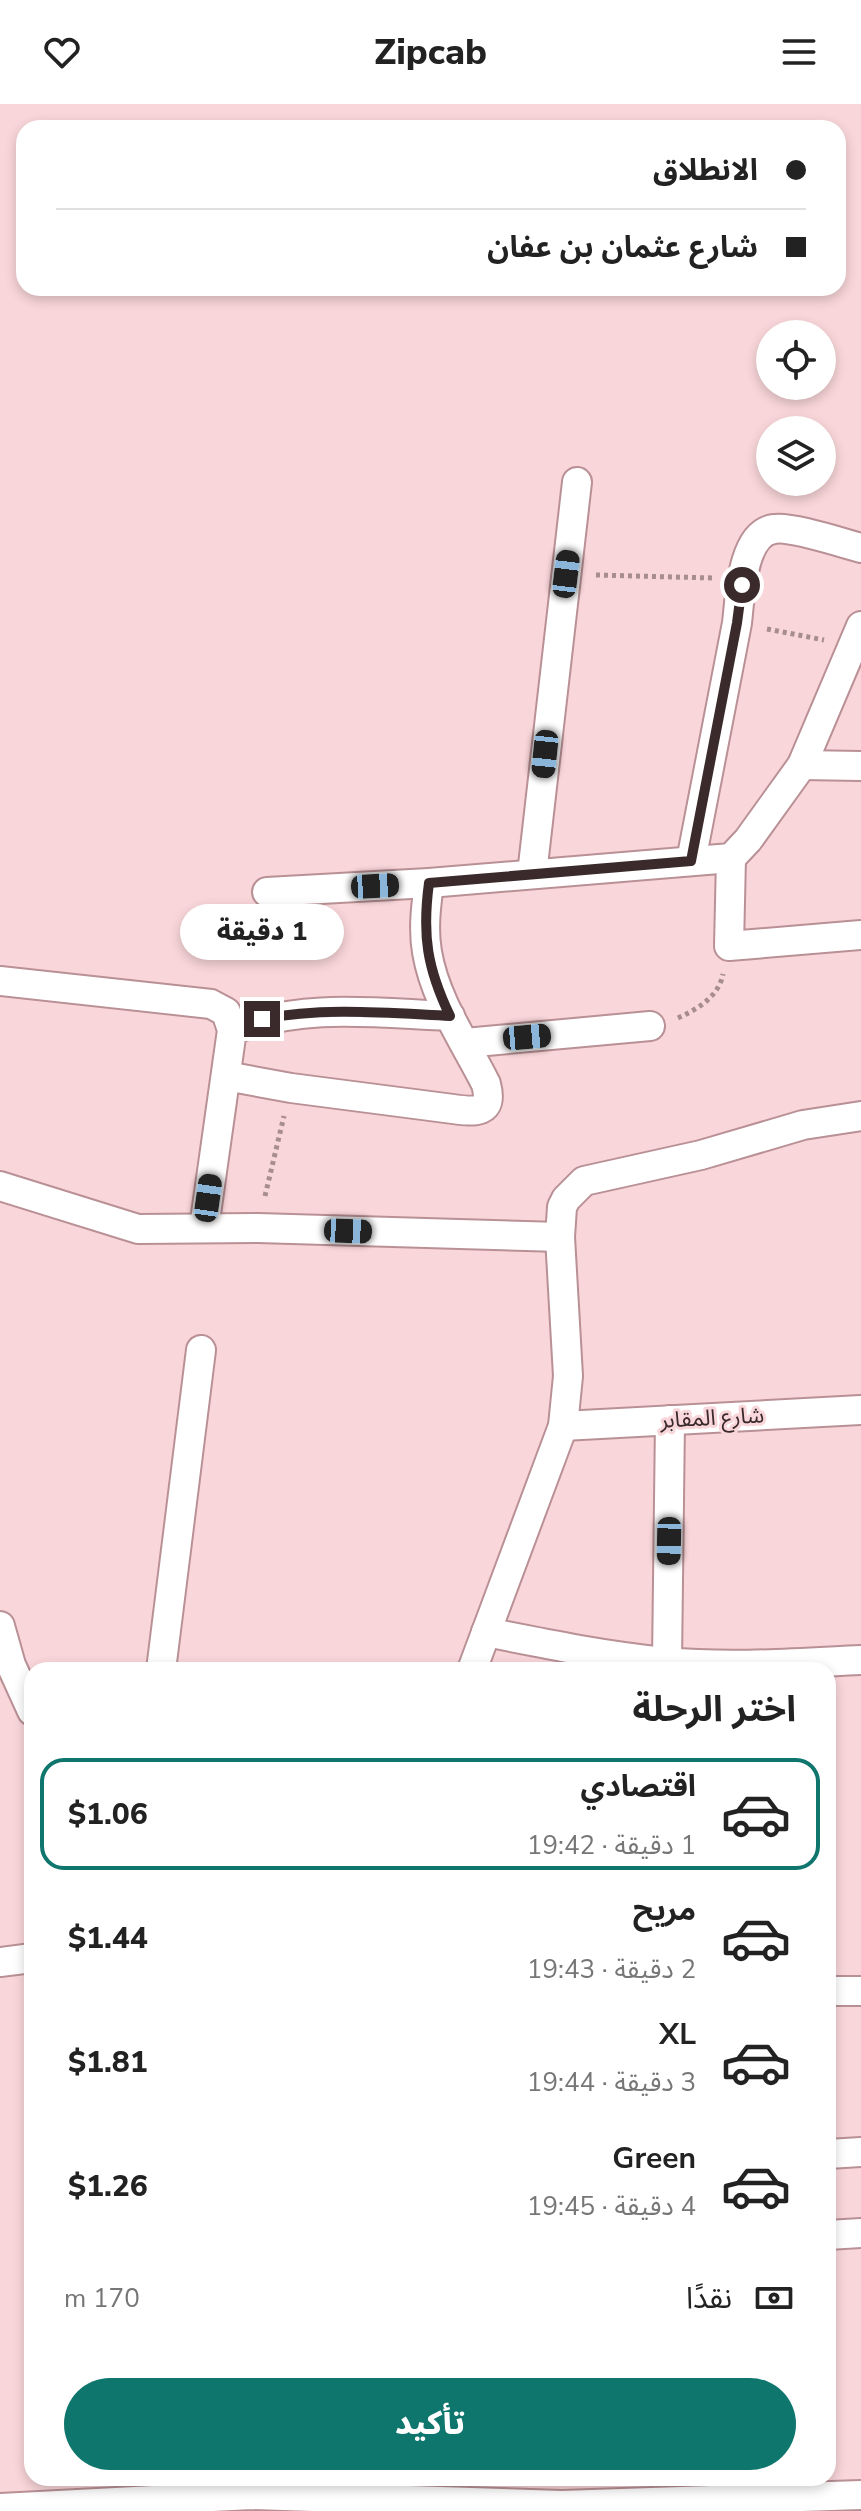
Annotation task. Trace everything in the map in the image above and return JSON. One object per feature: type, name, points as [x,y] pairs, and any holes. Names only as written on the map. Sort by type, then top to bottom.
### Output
[{"type":"street","points":[[532,874],[577,482]]},
{"type":"street","points":[[691,861],[752,545],[759,535],[777,528],[861,548]]},
{"type":"street","points":[[857,636],[802,765],[748,840],[731,858],[729,946],[861,935]]},
{"type":"street","points":[[802,765],[861,766]]},
{"type":"street","points":[[267,892],[429,883],[731,858]]},
{"type":"street","points":[[226,1076],[291,1088],[479,1110],[487,1104],[489,1093],[435,984],[426,951],[425,916],[429,883]]},
{"type":"street","points":[[0,981],[211,1004],[226,1012],[232,1030],[204,1228]]},
{"type":"street","points":[[232,1030],[262,1019],[293,1013],[325,1011],[450,1016]]},
{"type":"street","points":[[465,1043],[650,1026]]},
{"type":"street","points":[[475,1662],[563,1426],[568,1376],[560,1237],[562,1207],[566,1199],[584,1181],[701,1155],[803,1125],[861,1116]]},
{"type":"street","points":[[0,1186],[138,1229],[258,1228],[560,1237]]},
{"type":"street","points":[[162,1662],[201,1350]]},
{"type":"street","name":"شارع المقابر","points":[[563,1426],[861,1410]]},
{"type":"street","points":[[486,1632],[576,1651],[667,1662],[670,1420]]},
{"type":"street","points":[[0,1626],[11,1665],[24,1693]]},
{"type":"street","points":[[822,1662],[861,1660]]},
{"type":"street","points":[[0,1962],[24,1959]]},
{"type":"street","points":[[836,1991],[861,1991]]},
{"type":"street","points":[[836,2154],[861,2152]]},
{"type":"street","points":[[836,2235],[861,2233]]},
{"type":"street","points":[[0,2508],[186,2488],[251,2495],[549,2491],[861,2496],[860,2511]]},
{"type":"path","points":[[566,574],[706,576],[742,585]]},
{"type":"path","points":[[737,623],[857,636]]},
{"type":"path","points":[[650,1026],[671,1022],[711,998],[721,985],[729,946]]},
{"type":"path","points":[[258,1228],[291,1088]]},
{"type":"route","points":[[262,1019],[325,1011],[450,1016],[435,984],[426,951],[425,916],[429,883],[691,861],[742,585]]}]
